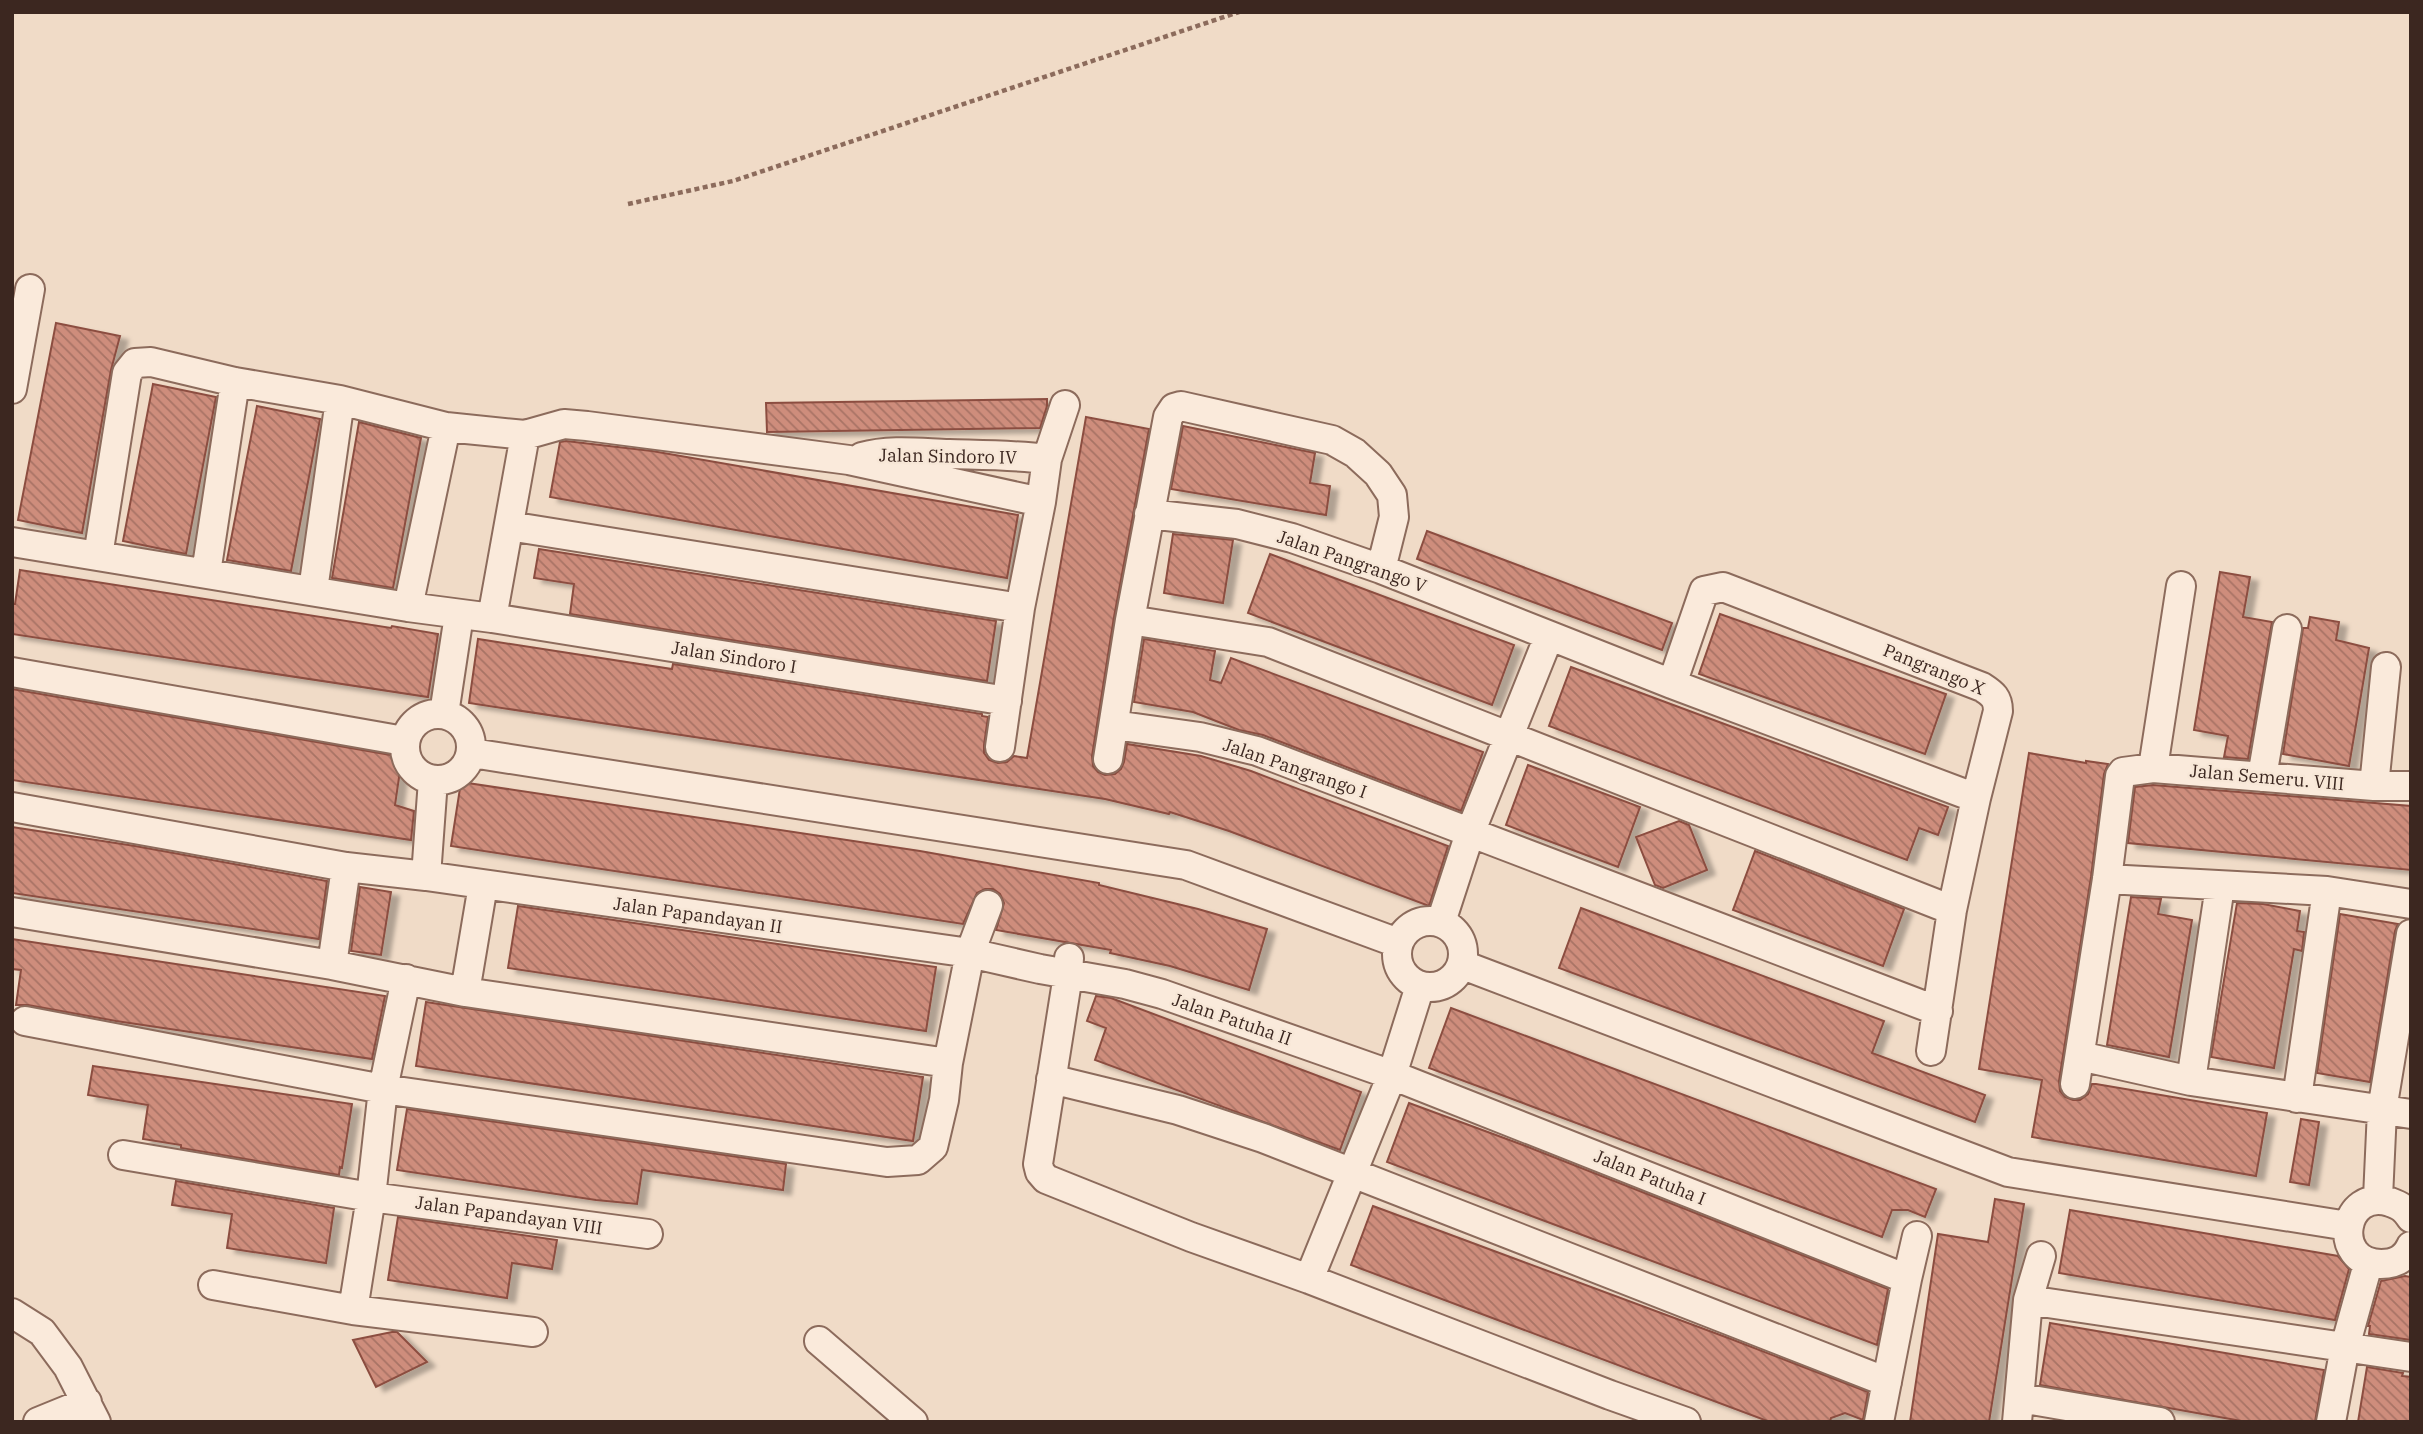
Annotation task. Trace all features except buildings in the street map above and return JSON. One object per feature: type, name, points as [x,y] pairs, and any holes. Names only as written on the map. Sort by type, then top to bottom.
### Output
[{"type":"street","points":[[12,389],[30,289]]},
{"type":"street","points":[[98,556],[127,373],[135,363],[152,362],[235,382],[340,400],[446,427],[525,435],[564,424],[576,425],[849,460],[1041,502]]},
{"type":"street","points":[[206,573],[235,382]]},
{"type":"street","points":[[313,590],[340,400]]},
{"type":"street","points":[[1000,747],[1020,608],[1047,459],[1065,405]]},
{"type":"street","points":[[1108,759],[1149,514],[1168,417],[1174,408],[1181,406],[1332,440],[1355,453],[1378,474],[1392,495],[1394,517],[1381,569]]},
{"type":"street","points":[[408,607],[446,427]]},
{"type":"street","points":[[492,618],[525,435]]},
{"type":"street","name":"Jalan Sindoro IV","points":[[849,460],[876,453],[898,452],[1047,459]]},
{"type":"street","name":"Jalan Pangrango V","points":[[1149,514],[1237,524],[1292,538],[1381,569],[1672,684],[1976,797]]},
{"type":"street","points":[[509,526],[1020,608]]},
{"type":"street","name":"Jalan Sindoro I","points":[[12,542],[1007,701]]},
{"type":"street","points":[[2153,768],[2181,586]]},
{"type":"street","name":"Pangrango X","points":[[1672,684],[1704,591],[1723,587],[1982,687],[1998,701],[1998,711],[1952,910],[1931,1051]]},
{"type":"street","points":[[444,714],[459,615]]},
{"type":"street","points":[[1130,620],[1268,642],[1952,910]]},
{"type":"street","points":[[2262,777],[2287,629]]},
{"type":"street","points":[[1441,922],[1470,833],[1549,636]]},
{"type":"street","points":[[2374,786],[2386,667]]},
{"type":"street","points":[[12,672],[404,741]]},
{"type":"street","points":[[444,714],[460,721],[470,736],[472,753],[465,769],[450,779],[433,780],[417,773],[407,759],[404,741],[412,725],[426,716],[444,714]]},
{"type":"street","name":"Jalan Pangrango I","points":[[1114,725],[1200,737],[1256,751],[1938,1011]]},
{"type":"street","points":[[472,753],[1186,865],[1398,943]]},
{"type":"street","name":"Jalan Semeru. VIII","points":[[2107,880],[2120,776],[2123,772],[2153,768],[2374,786],[2411,786]]},
{"type":"street","points":[[426,876],[433,780]]},
{"type":"street","name":"Jalan Papandayan II","points":[[12,807],[346,867],[1068,965]]},
{"type":"street","points":[[332,965],[346,867]]},
{"type":"street","points":[[2075,1084],[2107,880],[2327,891],[2411,904]]},
{"type":"street","points":[[465,992],[482,885]]},
{"type":"street","points":[[2191,1081],[2220,886]]},
{"type":"street","points":[[2297,1098],[2327,891]]},
{"type":"street","points":[[25,1021],[383,1089],[887,1162],[918,1160],[933,1147],[970,953],[988,905]]},
{"type":"street","points":[[12,912],[332,965],[465,992],[948,1063]]},
{"type":"street","points":[[1423,920],[1441,922],[1455,931],[1464,947],[1463,965],[1453,979],[1437,987],[1420,986],[1405,976],[1397,961],[1398,943],[1408,928],[1423,920]]},
{"type":"street","points":[[2378,1198],[2382,1110],[2411,934]]},
{"type":"street","points":[[1068,965],[1038,1164],[1046,1179],[1191,1237],[1686,1422]]},
{"type":"street","name":"Jalan Patuha II","points":[[1068,965],[1392,1075]]},
{"type":"street","points":[[1463,965],[2008,1172],[2348,1226]]},
{"type":"street","points":[[353,1311],[371,1197],[383,1089],[406,979]]},
{"type":"street","points":[[1309,1279],[1392,1075],[1420,986]]},
{"type":"street","points":[[2080,1056],[2191,1081],[2411,1114]]},
{"type":"street","name":"Jalan Patuha I","points":[[1392,1075],[1907,1279]]},
{"type":"street","points":[[1051,1079],[1178,1110],[1263,1138],[1887,1382]]},
{"type":"street","name":"Jalan Papandayan VIII","points":[[123,1155],[371,1197],[648,1234]]},
{"type":"street","points":[[2411,1218],[2403,1206],[2378,1198],[2369,1200],[2355,1210],[2348,1226],[2349,1244],[2368,1264],[2393,1264],[2407,1254],[2411,1246]]},
{"type":"street","points":[[1879,1422],[1917,1236]]},
{"type":"street","points":[[2041,1256],[2028,1300],[2018,1410],[2160,1422]]},
{"type":"street","points":[[2331,1422],[2345,1347],[2368,1264]]},
{"type":"street","points":[[212,1285],[353,1311],[533,1332]]},
{"type":"street","points":[[2028,1300],[2411,1357]]},
{"type":"street","points":[[12,1313],[41,1332],[68,1367],[91,1412],[38,1422]]},
{"type":"street","points":[[819,1341],[913,1422]]},
{"type":"path","points":[[628,204],[733,181],[1239,12]]}]
